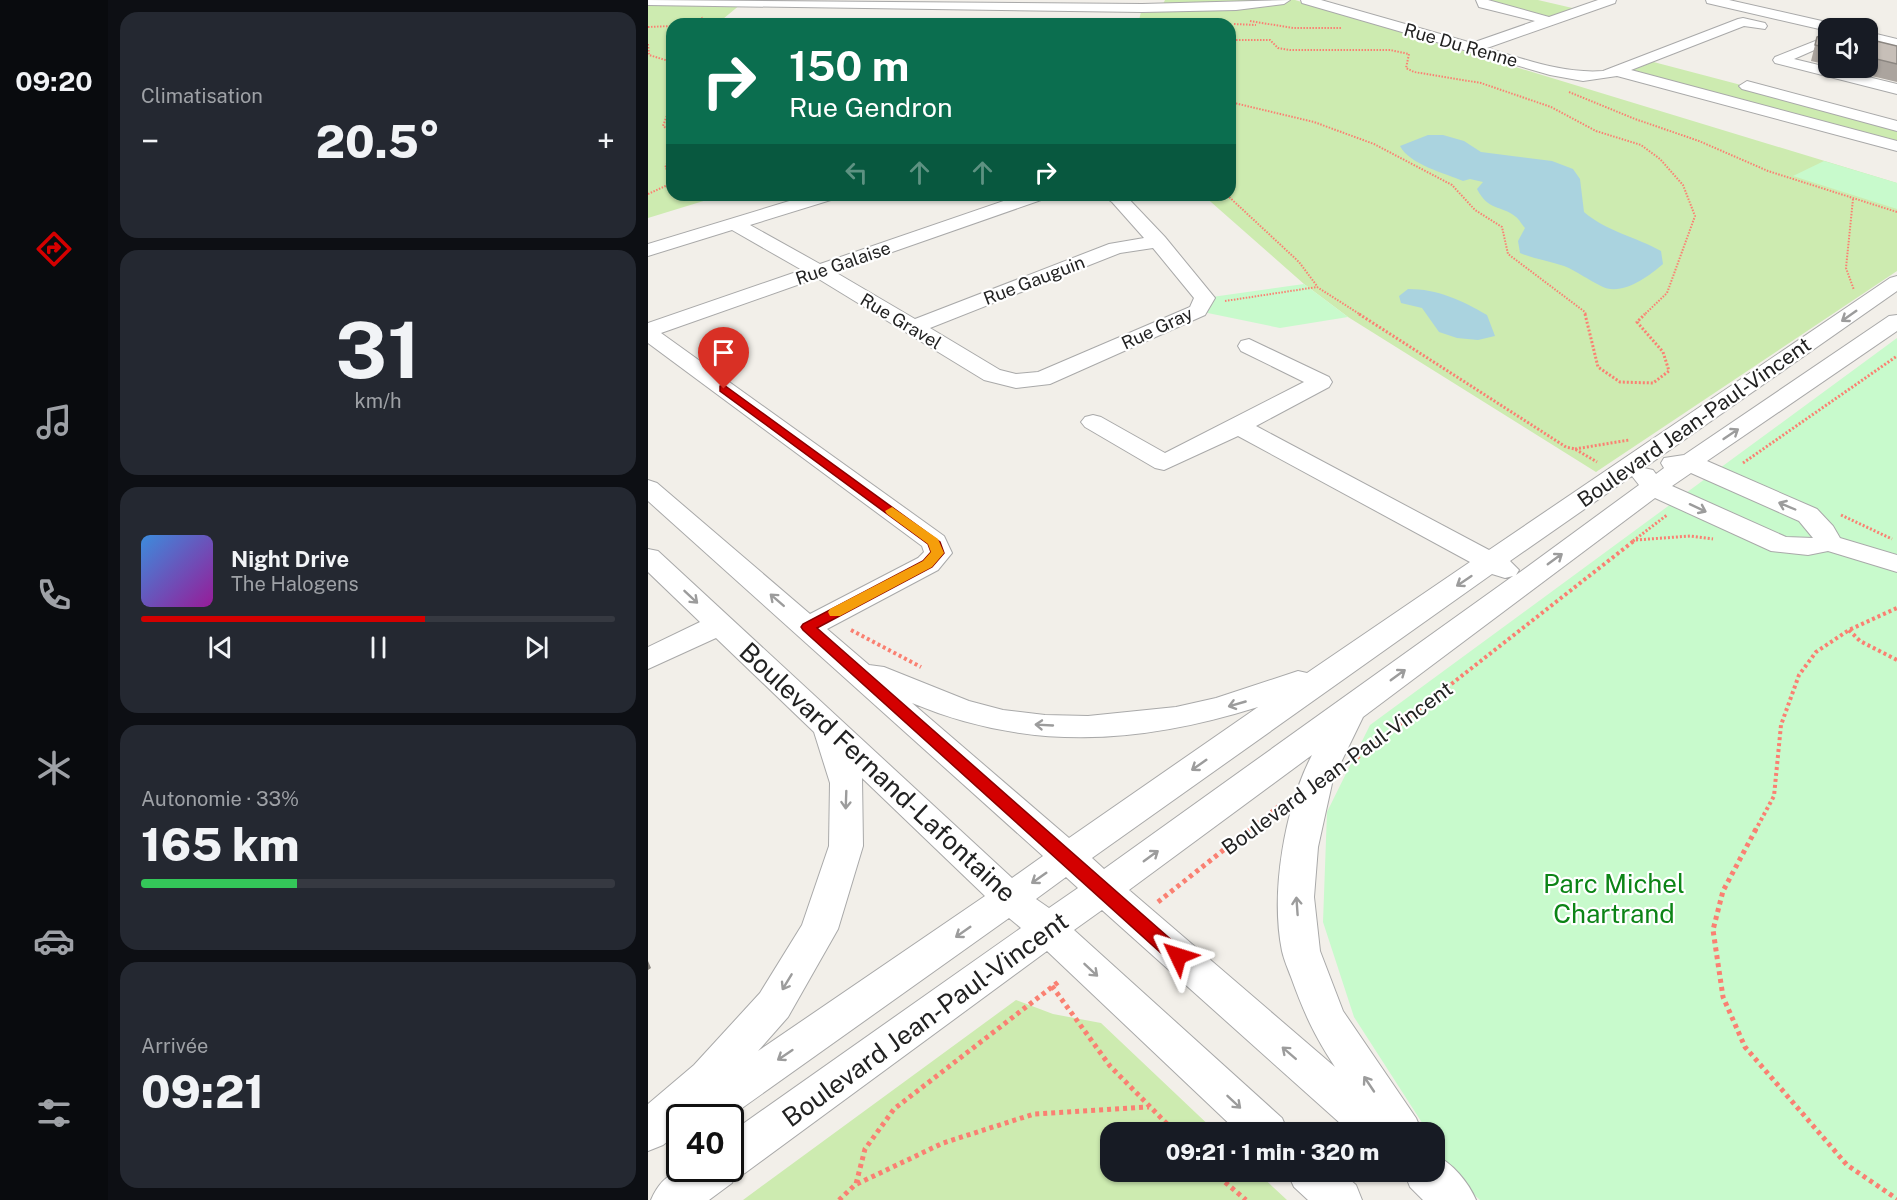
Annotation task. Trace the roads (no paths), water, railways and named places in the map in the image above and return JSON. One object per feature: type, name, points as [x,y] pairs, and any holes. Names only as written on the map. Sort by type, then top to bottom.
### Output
[{"type":"street","points":[[648,7],[794,2],[967,7],[1088,4],[1208,8],[1284,0]]},
{"type":"street","name":"Rue Du Renne","points":[[1307,0],[1572,76],[1594,77],[1617,71],[1743,22],[1761,19],[1783,4]]},
{"type":"street","points":[[1482,0],[1484,4],[1549,21]]},
{"type":"street","points":[[1472,48],[1610,0]]},
{"type":"street","points":[[1712,0],[1761,19],[1818,34]]},
{"type":"street","points":[[648,1],[718,4]]},
{"type":"street","points":[[1560,5],[1581,10]]},
{"type":"street","points":[[899,18],[907,6]]},
{"type":"street","points":[[960,18],[967,7]]},
{"type":"street","points":[[1878,38],[1897,43]]},
{"type":"street","points":[[1818,43],[1780,60],[1818,69]]},
{"type":"street","points":[[1878,53],[1897,58]]},
{"type":"street","points":[[1646,60],[1668,65]]},
{"type":"street","name":"Rue Du Renne","points":[[1617,71],[1897,146]]},
{"type":"street","points":[[1853,78],[1897,89]]},
{"type":"street","points":[[1734,83],[1897,126]]},
{"type":"street","points":[[1751,108],[1778,95]]},
{"type":"street","points":[[648,250],[809,201]]},
{"type":"street","name":"Rue Galaise","points":[[648,332],[1021,201]]},
{"type":"street","name":"Rue Gray","points":[[1042,379],[1198,311],[1203,304],[1205,298],[1158,241],[1121,201]]},
{"type":"street","name":"Rue Gravel","points":[[734,224],[819,271],[992,375],[1016,381],[1042,379]]},
{"type":"street","name":"Rue Gauguin","points":[[912,328],[1116,248],[1158,241]]},
{"type":"street","name":"Boulevard Jean-Paul-Vincent","points":[[713,1104],[1491,562],[1637,451],[1897,282]]},
{"type":"street","name":"Boulevard Jean-Paul-Vincent","points":[[744,1149],[1526,581],[1664,492],[1897,321]]},
{"type":"street","points":[[648,332],[934,542],[938,553],[928,564],[808,627]]},
{"type":"street","points":[[1093,422],[1164,463],[1321,382],[1249,346]]},
{"type":"street","points":[[1238,426],[1526,581]]},
{"type":"street","points":[[1637,451],[1698,467],[1808,515],[1824,532],[1829,543]]},
{"type":"street","points":[[1637,451],[1664,492],[1780,545],[1808,548],[1829,543],[1897,564]]},
{"type":"street","points":[[648,488],[853,666],[1136,920],[1368,1122]]},
{"type":"street","name":"Boulevard Fernand-Lafontaine","points":[[648,557],[828,724],[1010,898],[1048,930],[1256,1122]]},
{"type":"street","points":[[648,659],[720,624]]},
{"type":"street","points":[[853,666],[963,711],[1025,724],[1084,727],[1140,724],[1200,714],[1262,697],[1349,659]]},
{"type":"street","points":[[1351,710],[1316,779],[1301,847],[1297,887],[1301,951],[1326,1019],[1394,1122]]},
{"type":"street","points":[[648,1131],[708,1078],[774,1005],[819,929],[846,846],[847,783],[828,724]]},
{"type":"street","points":[[648,1149],[666,1137]]},
{"type":"street","points":[[673,1200],[698,1182]]},
{"type":"street","points":[[1320,1182],[1340,1200]]},
{"type":"water","points":[[1428,135],[1443,135],[1464,141],[1481,152],[1552,161],[1573,169],[1580,179],[1584,212],[1611,229],[1661,251],[1663,264],[1634,284],[1609,289],[1564,266],[1520,253],[1518,241],[1525,228],[1517,218],[1490,205],[1481,196],[1477,189],[1483,182],[1470,179],[1463,181],[1428,168],[1405,153],[1400,146]]},
{"type":"water","points":[[1408,289],[1439,293],[1487,315],[1495,336],[1478,340],[1457,338],[1439,332],[1422,308],[1401,303],[1399,296]]},
{"type":"park label","name":"Parc Michel Chartrand","points":[[1614,898]]}]
